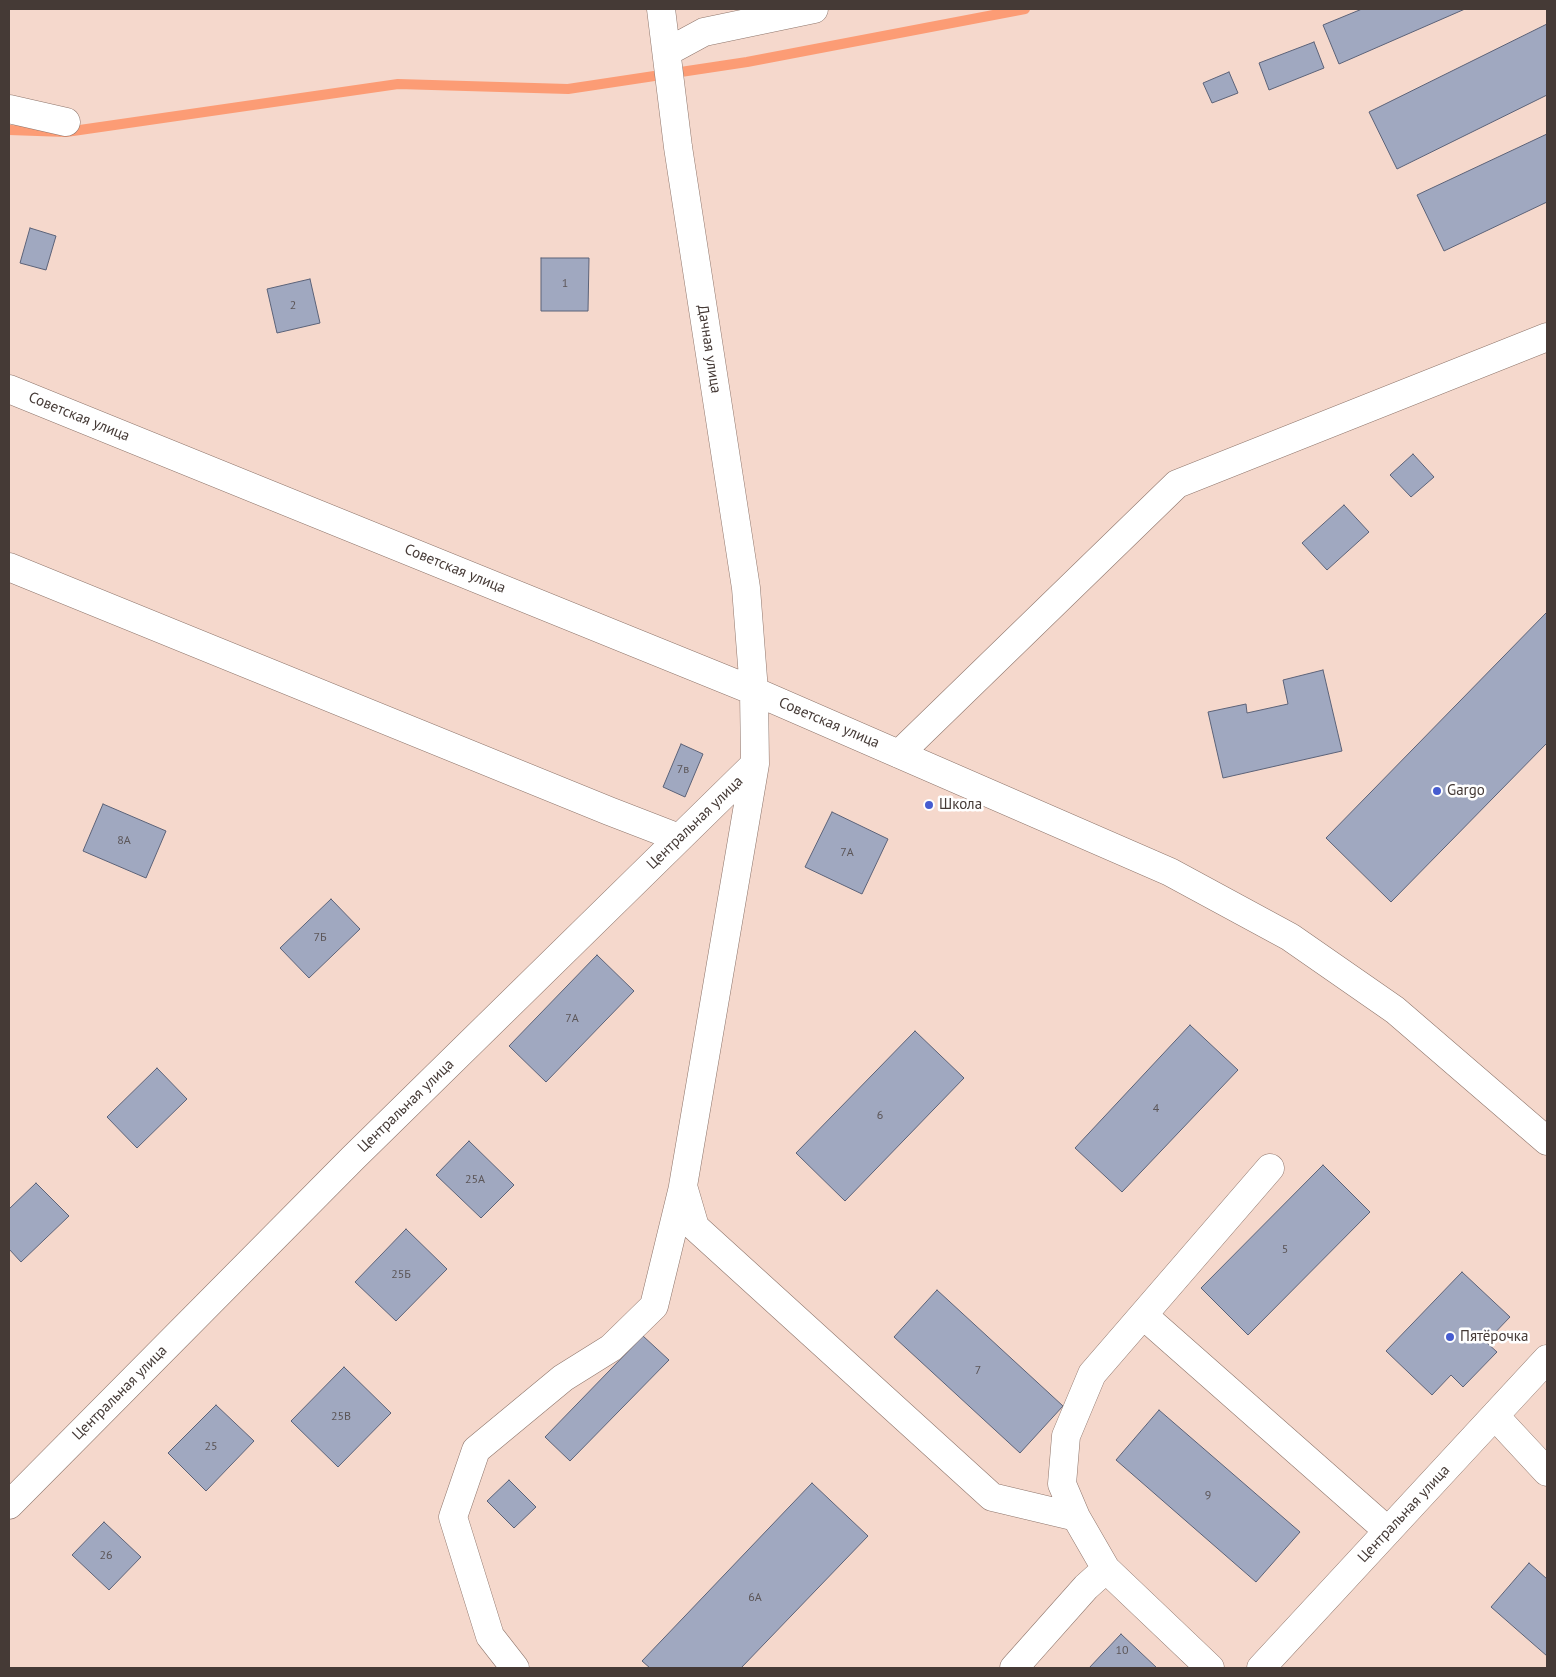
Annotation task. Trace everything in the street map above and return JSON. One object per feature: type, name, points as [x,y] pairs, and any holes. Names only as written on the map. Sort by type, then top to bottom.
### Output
[{"type":"street","name":"Дачная улица","points":[[661,9],[678,147],[746,588],[754,690]]},
{"type":"street","points":[[667,54],[705,20],[814,9]]},
{"type":"street","points":[[9,109],[66,122]]},
{"type":"street","points":[[899,754],[1177,484],[1547,337]]},
{"type":"street","name":"Советская улица","points":[[9,389],[754,690],[1170,872],[1290,937],[1395,1010],[1547,1141]]},
{"type":"street","points":[[9,567],[679,838]]},
{"type":"street","name":"Центральная улица","points":[[9,1505],[346,1165],[755,764],[754,690]]},
{"type":"street","points":[[515,1668],[490,1636],[453,1516],[476,1450],[563,1378],[611,1348],[654,1306],[683,1186],[755,764]]},
{"type":"street","points":[[1210,1668],[1106,1569],[1076,1517],[1062,1484],[1066,1436],[1092,1374],[1270,1168]]},
{"type":"street","points":[[683,1186],[694,1227],[992,1497],[1076,1517]]},
{"type":"street","points":[[1143,1315],[1388,1531]]},
{"type":"street","name":"Центральная улица","points":[[1261,1668],[1547,1359]]},
{"type":"street","points":[[1495,1416],[1547,1472]]},
{"type":"street","points":[[1014,1668],[1086,1586],[1106,1569]]},
{"type":"building","points":[[1362,9],[1465,9],[1339,64],[1323,25]]},
{"type":"building","points":[[1547,24],[1547,95],[1397,169],[1369,112]]},
{"type":"building","points":[[1314,42],[1324,68],[1269,90],[1259,63]]},
{"type":"building","points":[[1229,72],[1238,93],[1212,103],[1203,83]]},
{"type":"building","points":[[1547,134],[1547,202],[1444,251],[1417,195]]},
{"type":"building","points":[[30,228],[56,236],[46,270],[20,263]]},
{"type":"building","points":[[541,258],[589,258],[588,311],[541,311]]},
{"type":"building","points":[[310,279],[320,323],[277,333],[267,289]]},
{"type":"building","points":[[1413,454],[1434,477],[1411,497],[1390,475]]},
{"type":"building","points":[[1344,505],[1369,532],[1327,570],[1302,543]]},
{"type":"building","name":"Gargo","points":[[1547,612],[1547,743],[1391,902],[1326,838]]},
{"type":"building","points":[[1323,670],[1342,751],[1223,778],[1208,712],[1246,704],[1247,713],[1288,704],[1283,680]]},
{"type":"building","points":[[681,744],[703,754],[685,797],[663,787]]},
{"type":"building","points":[[103,804],[166,831],[146,878],[83,851]]},
{"type":"building","points":[[832,812],[888,839],[862,894],[805,867]]},
{"type":"building","points":[[331,899],[360,929],[309,978],[280,948]]},
{"type":"building","points":[[597,955],[634,991],[546,1082],[509,1046]]},
{"type":"building","points":[[1190,1025],[1238,1070],[1122,1192],[1075,1148]]},
{"type":"building","points":[[915,1031],[964,1078],[845,1201],[796,1153]]},
{"type":"building","points":[[157,1068],[187,1099],[137,1148],[107,1117]]},
{"type":"building","points":[[469,1141],[514,1185],[481,1218],[436,1175]]},
{"type":"building","points":[[1323,1165],[1370,1212],[1248,1335],[1201,1288]]},
{"type":"building","points":[[36,1183],[69,1216],[21,1262],[9,1249],[9,1209]]},
{"type":"building","points":[[406,1229],[447,1269],[396,1321],[355,1282]]},
{"type":"building","points":[[1462,1272],[1510,1317],[1486,1342],[1497,1352],[1463,1387],[1451,1375],[1432,1395],[1386,1351]]},
{"type":"building","points":[[937,1290],[1063,1406],[1020,1453],[894,1337]]},
{"type":"building","points":[[643,1336],[669,1360],[570,1461],[545,1437]]},
{"type":"building","points":[[344,1367],[391,1413],[338,1467],[291,1421]]},
{"type":"building","points":[[216,1405],[254,1441],[206,1491],[168,1453]]},
{"type":"building","points":[[1159,1410],[1300,1532],[1256,1582],[1116,1460]]},
{"type":"building","points":[[509,1480],[536,1507],[514,1528],[487,1501]]},
{"type":"building","points":[[812,1483],[868,1536],[741,1668],[650,1668],[642,1661]]},
{"type":"building","points":[[104,1522],[141,1557],[109,1590],[72,1555]]},
{"type":"building","points":[[1529,1563],[1547,1579],[1547,1656],[1491,1607]]},
{"type":"building","points":[[1121,1634],[1157,1668],[1089,1668]]},
{"type":"waterway","points":[[9,130],[66,132],[398,84],[568,89],[747,62],[1025,9]]},
{"type":"place","name":"Gargo","points":[[1437,791]]},
{"type":"place","name":"Школа","points":[[929,805]]},
{"type":"place","name":"Пятёрочка","points":[[1450,1337]]}]
